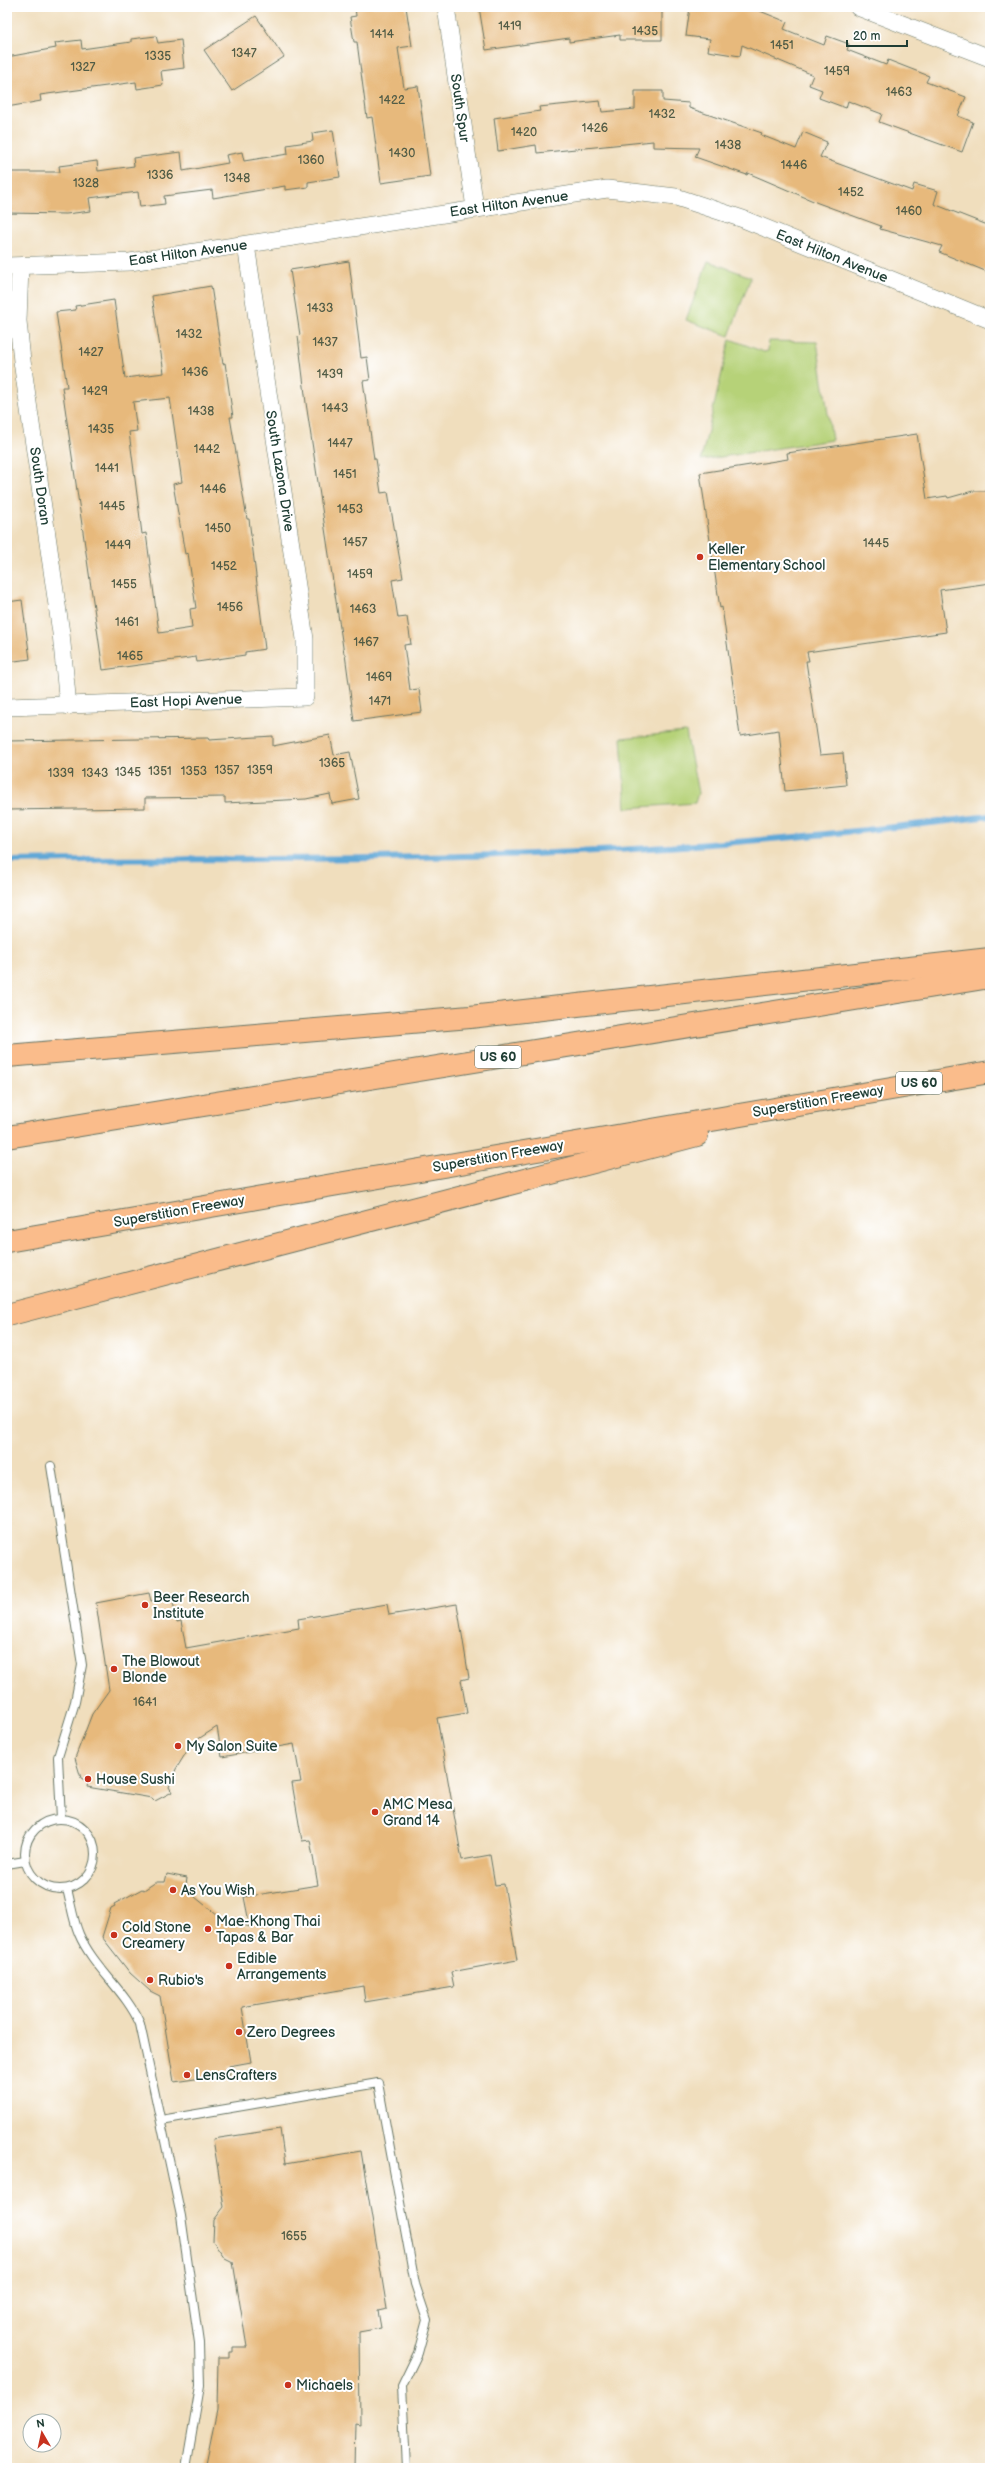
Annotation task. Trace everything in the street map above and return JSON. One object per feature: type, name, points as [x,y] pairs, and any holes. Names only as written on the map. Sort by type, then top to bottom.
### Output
[{"type":"highway","points":[[7,1056],[470,1017],[990,959]]},
{"type":"highway","name":"US 60","points":[[7,1136],[990,977]]},
{"type":"highway","name":"Superstition Freeway","points":[[7,1241],[848,1095],[990,1072]]},
{"type":"highway","points":[[7,1315],[848,1095]]},
{"type":"street","name":"South Spur","points":[[446,7],[475,208]]},
{"type":"street","points":[[858,7],[886,12],[990,58]]},
{"type":"street","name":"East Hilton Avenue","points":[[13,267],[130,262],[607,189],[676,197],[743,219],[990,320]]},
{"type":"street","name":"South Lazona Drive","points":[[246,245],[305,639],[305,697]]},
{"type":"street","name":"South Doran","points":[[13,267],[22,361],[61,633],[68,706]]},
{"type":"street","name":"East Hopi Avenue","points":[[7,707],[305,697]]},
{"type":"lane","points":[[51,1466],[82,1665],[75,1702],[58,1757],[61,1819]]},
{"type":"lane","points":[[61,1819],[72,1821],[82,1826],[90,1835],[95,1845],[96,1856],[90,1873],[78,1885],[67,1889],[45,1887],[29,1872],[25,1861],[27,1840],[33,1831],[41,1824],[61,1819]]},
{"type":"lane","points":[[7,1864],[25,1861]]},
{"type":"lane","points":[[67,1889],[79,1935],[109,1979],[136,2013],[140,2024],[181,2216],[198,2343],[200,2386],[186,2468]]},
{"type":"lane","points":[[161,2120],[378,2083],[415,2284],[427,2320],[418,2353],[402,2386],[406,2468]]},
{"type":"green space","points":[[708,261],[751,277],[729,336],[686,320]]},
{"type":"green space","points":[[730,339],[764,352],[768,351],[769,341],[817,342],[832,440],[701,460]]},
{"type":"green space","points":[[686,732],[698,793],[695,803],[626,808],[621,738]]},
{"type":"building","points":[[355,7],[406,7],[412,46],[398,48],[404,88],[418,86],[430,176],[381,183],[372,117],[367,118],[357,42],[354,42],[350,17],[356,16]]},
{"type":"building","points":[[479,7],[662,7],[662,40],[620,40],[620,35],[569,42],[569,38],[486,50]]},
{"type":"building","points":[[690,7],[755,9],[787,22],[784,29],[824,45],[827,36],[849,44],[847,50],[886,65],[888,60],[929,76],[926,82],[966,97],[958,116],[973,122],[962,152],[879,122],[882,114],[848,101],[846,108],[819,98],[822,90],[809,85],[813,75],[742,45],[740,56],[708,51],[710,39],[686,36]]},
{"type":"building","points":[[256,16],[284,57],[232,91],[204,50]]},
{"type":"building","points":[[156,36],[158,43],[181,40],[184,68],[161,71],[163,85],[137,89],[136,82],[40,95],[41,101],[7,107],[7,57],[56,48],[55,43],[81,40],[82,49],[131,42],[131,39]]},
{"type":"building","points":[[635,91],[663,91],[663,101],[689,103],[689,108],[762,133],[761,135],[796,149],[803,132],[827,142],[820,157],[912,191],[914,184],[938,191],[934,204],[990,226],[990,273],[939,252],[942,246],[880,229],[881,226],[818,203],[748,173],[747,175],[695,157],[699,148],[653,147],[653,141],[537,153],[536,145],[498,151],[494,118],[540,111],[539,107],[600,101],[602,112],[635,109]]},
{"type":"building","points":[[333,130],[340,177],[308,182],[308,187],[285,190],[285,186],[213,198],[212,190],[164,196],[165,204],[140,207],[138,192],[89,198],[91,211],[66,214],[7,213],[7,172],[60,172],[59,166],[97,161],[98,171],[134,166],[133,158],[181,152],[183,171],[228,163],[226,155],[242,152],[244,161],[288,154],[287,145],[313,141],[312,133]]},
{"type":"building","points":[[349,261],[361,358],[367,357],[370,380],[363,381],[374,459],[376,459],[381,493],[388,492],[403,578],[392,580],[398,618],[407,617],[411,644],[404,645],[410,690],[419,689],[422,712],[354,721],[306,403],[298,336],[300,335],[290,270]]},
{"type":"building","points":[[211,286],[233,417],[230,417],[247,519],[249,519],[265,649],[245,652],[245,655],[197,662],[196,657],[103,670],[62,387],[67,387],[56,312],[76,310],[75,306],[114,300],[125,378],[164,373],[152,296]],"holes":[[[170,398],[182,482],[173,484],[185,554],[188,553],[196,608],[190,609],[192,628],[159,633],[146,533],[142,534],[129,432],[137,431],[133,402]]]},
{"type":"building","points":[[917,434],[927,499],[947,496],[948,498],[973,491],[990,491],[990,583],[940,590],[946,632],[807,652],[809,661],[806,661],[820,755],[843,753],[846,785],[785,791],[779,730],[740,736],[722,607],[720,608],[700,473],[788,459],[787,453]]},
{"type":"building","points":[[22,600],[30,659],[7,662],[7,602]]},
{"type":"building","points":[[330,735],[334,755],[350,752],[359,799],[332,804],[330,794],[306,799],[225,803],[225,797],[145,798],[145,808],[7,810],[7,741],[208,738],[209,740],[273,736],[273,746]]},
{"type":"building","name":"AMC Mesa Grand 14","points":[[149,1593],[151,1601],[172,1597],[177,1622],[181,1621],[186,1648],[299,1628],[298,1619],[387,1604],[389,1615],[457,1604],[469,1678],[461,1680],[467,1713],[437,1718],[462,1860],[490,1855],[495,1885],[504,1884],[517,1960],[451,1972],[454,1987],[365,2002],[363,1986],[242,2007],[251,2062],[229,2066],[230,2074],[174,2082],[160,1996],[150,1991],[130,1973],[102,1937],[111,1908],[115,1906],[114,1904],[142,1889],[144,1890],[156,1882],[165,1882],[167,1874],[187,1878],[186,1885],[195,1897],[222,1919],[250,1927],[244,1897],[318,1885],[310,1840],[302,1841],[292,1783],[301,1782],[294,1744],[222,1757],[217,1727],[192,1743],[176,1769],[169,1787],[172,1792],[155,1801],[152,1798],[87,1787],[88,1782],[81,1778],[75,1758],[92,1714],[109,1690],[96,1603]]},
{"type":"building","points":[[280,2129],[285,2164],[361,2151],[387,2309],[378,2311],[381,2328],[359,2332],[360,2424],[355,2423],[354,2468],[205,2468],[217,2410],[218,2358],[229,2358],[229,2352],[233,2352],[233,2347],[247,2347],[233,2262],[225,2258],[213,2241],[214,2220],[224,2207],[213,2139]]},
{"type":"waterway","points":[[7,861],[434,857],[576,852],[783,838],[990,816]]},
{"type":"place","name":"Keller Elementary School","points":[[700,557]]},
{"type":"place","name":"Beer Research Institute","points":[[145,1605]]},
{"type":"place","name":"The Blowout Blonde","points":[[114,1669]]},
{"type":"place","name":"My Salon Suite","points":[[178,1746]]},
{"type":"place","name":"House Sushi","points":[[88,1779]]},
{"type":"place","name":"AMC Mesa Grand 14","points":[[375,1812]]},
{"type":"place","name":"As You Wish","points":[[173,1890]]},
{"type":"place","name":"Mae-Khong Thai Tapas & Bar","points":[[208,1929]]},
{"type":"place","name":"Cold Stone Creamery","points":[[114,1935]]},
{"type":"place","name":"Edible Arrangements","points":[[229,1966]]},
{"type":"place","name":"Rubio's","points":[[150,1980]]},
{"type":"place","name":"Zero Degrees","points":[[239,2032]]},
{"type":"place","name":"LensCrafters","points":[[187,2075]]},
{"type":"place","name":"Michaels","points":[[288,2385]]}]
